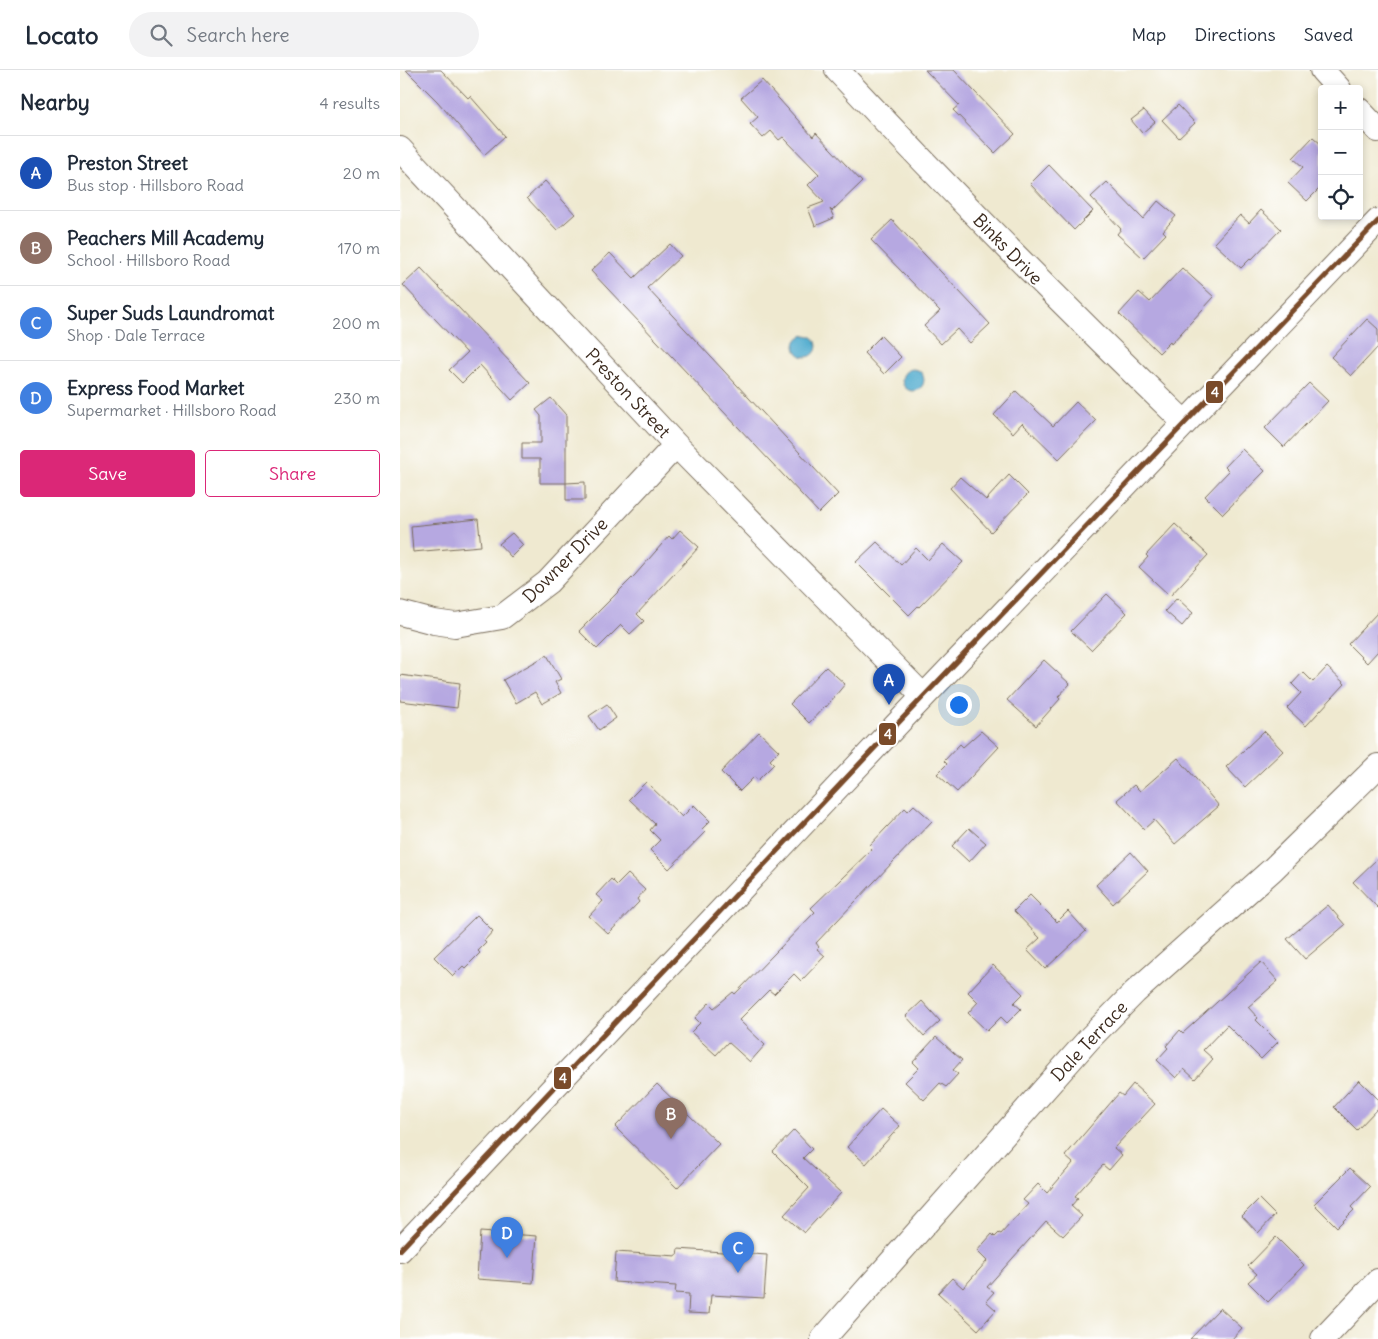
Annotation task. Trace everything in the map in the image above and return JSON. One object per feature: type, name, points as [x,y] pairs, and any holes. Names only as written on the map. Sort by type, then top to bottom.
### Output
[{"type":"street","name":"Binks Drive","points":[[837,70],[926,165],[1049,291],[1185,423]]},
{"type":"street","points":[[1322,70],[1335,85]]},
{"type":"street","points":[[1363,114],[1378,130]]},
{"type":"street","name":"Preston Street","points":[[400,149],[676,444],[924,696]]},
{"type":"street","points":[[400,1250],[924,696],[1378,221]]},
{"type":"street","name":"Downer Drive","points":[[400,614],[455,625],[502,617],[548,582],[676,444]]},
{"type":"street","name":"Dale Terrace","points":[[824,1339],[1089,1039],[1135,992],[1273,869],[1378,766]]},
{"type":"street","points":[[1323,1339],[1378,1281]]},
{"type":"water","points":[[802,335],[810,335],[817,342],[817,350],[810,357],[802,357],[795,350],[795,342]]},
{"type":"water","points":[[913,369],[921,372],[924,380],[921,388],[913,391],[905,388],[902,380],[905,372]]},
{"type":"building","points":[[406,70],[441,70],[468,98],[470,96],[505,136],[484,155],[437,101]]},
{"type":"building","points":[[925,70],[954,70],[1015,134],[995,153],[953,110],[959,105]]},
{"type":"building","points":[[762,80],[813,137],[816,133],[862,182],[832,211],[830,209],[834,218],[815,226],[808,208],[824,202],[808,185],[819,174],[783,137],[779,140],[771,131],[763,138],[750,124],[758,117],[741,98]]},
{"type":"building","points":[[1178,105],[1195,123],[1179,138],[1162,120]]},
{"type":"building","points":[[1144,110],[1155,122],[1142,133],[1131,120]]},
{"type":"building","points":[[1313,137],[1318,141],[1318,190],[1307,201],[1288,183],[1303,167],[1293,158]]},
{"type":"building","points":[[1049,165],[1093,211],[1074,230],[1030,184]]},
{"type":"building","points":[[545,181],[575,214],[557,230],[527,198]]},
{"type":"building","points":[[1107,182],[1143,219],[1158,201],[1176,216],[1163,231],[1166,234],[1143,258],[1117,234],[1121,229],[1091,197]]},
{"type":"building","points":[[1261,210],[1281,229],[1241,268],[1214,243],[1240,215],[1249,223]]},
{"type":"building","points":[[892,220],[990,324],[970,343],[957,329],[941,344],[924,326],[940,311],[871,240]]},
{"type":"building","points":[[670,244],[681,256],[647,288],[838,494],[819,513],[591,271],[610,253],[634,278]]},
{"type":"building","points":[[421,268],[530,383],[512,400],[480,365],[462,383],[449,370],[467,353],[403,285]]},
{"type":"building","points":[[1182,268],[1214,297],[1171,344],[1170,342],[1159,353],[1119,314],[1139,292],[1150,302]]},
{"type":"building","points":[[1367,319],[1378,329],[1378,347],[1351,376],[1331,357]]},
{"type":"building","points":[[881,336],[901,357],[884,374],[864,353]]},
{"type":"building","points":[[1309,383],[1328,401],[1284,447],[1265,428]]},
{"type":"building","points":[[1016,391],[1053,426],[1076,402],[1096,421],[1059,459],[1022,423],[1013,433],[994,415]]},
{"type":"building","points":[[551,398],[566,415],[566,483],[540,483],[540,459],[522,459],[522,443],[541,443],[541,416],[536,410]]},
{"type":"building","points":[[1242,449],[1265,471],[1223,514],[1205,496],[1229,471],[1225,467]]},
{"type":"building","points":[[1009,475],[1028,494],[991,532],[950,488],[960,477],[986,500]]},
{"type":"building","points":[[585,482],[585,500],[566,500],[566,483]]},
{"type":"building","points":[[478,519],[481,546],[413,552],[411,526]]},
{"type":"building","points":[[1175,524],[1208,555],[1170,596],[1139,567],[1148,557],[1146,555]]},
{"type":"building","points":[[680,530],[699,547],[637,614],[644,621],[630,634],[621,625],[597,649],[579,631],[635,575],[669,536],[672,539]]},
{"type":"building","points":[[512,533],[523,545],[511,557],[499,544]]},
{"type":"building","points":[[877,542],[901,565],[916,548],[928,560],[943,544],[963,562],[909,615],[856,562]]},
{"type":"building","points":[[1107,594],[1127,613],[1091,650],[1071,631]]},
{"type":"building","points":[[1177,598],[1193,613],[1182,626],[1165,611]]},
{"type":"building","points":[[1378,612],[1378,651],[1367,663],[1348,644]]},
{"type":"building","points":[[547,655],[561,679],[555,682],[561,693],[542,704],[535,692],[516,703],[503,680]]},
{"type":"building","points":[[1044,660],[1070,684],[1058,697],[1060,699],[1036,726],[1007,700]]},
{"type":"building","points":[[826,667],[845,684],[826,707],[809,723],[790,704]]},
{"type":"building","points":[[1327,667],[1345,684],[1306,726],[1287,708],[1301,693],[1292,684],[1303,672],[1313,682]]},
{"type":"building","points":[[400,675],[460,683],[457,708],[400,701]]},
{"type":"building","points":[[607,704],[616,718],[599,730],[589,716]]},
{"type":"building","points":[[981,731],[999,747],[957,792],[937,774],[947,764],[944,761],[960,744],[963,747]]},
{"type":"building","points":[[1264,731],[1283,751],[1245,787],[1226,767]]},
{"type":"building","points":[[759,732],[779,751],[770,760],[774,764],[758,780],[754,777],[740,791],[721,772]]},
{"type":"building","points":[[1178,758],[1219,806],[1175,844],[1154,820],[1144,829],[1117,800],[1134,785],[1140,791]]},
{"type":"building","points":[[646,782],[682,817],[694,805],[710,821],[702,829],[705,832],[669,869],[650,850],[660,840],[650,830],[655,824],[629,799]]},
{"type":"building","points":[[914,805],[932,821],[816,943],[819,947],[817,949],[825,956],[801,981],[794,974],[774,994],[769,990],[739,1020],[765,1045],[750,1062],[728,1042],[716,1055],[691,1032],[700,1023],[695,1018],[709,1003],[714,1008],[733,992],[735,994],[815,912],[811,908],[872,849],[869,846],[905,808],[908,811]]},
{"type":"building","points":[[969,828],[986,843],[969,862],[952,846]]},
{"type":"building","points":[[1131,852],[1148,871],[1113,904],[1096,885]]},
{"type":"building","points":[[1378,858],[1378,908],[1353,882]]},
{"type":"building","points":[[628,874],[645,890],[637,899],[639,902],[608,934],[589,916],[603,901],[596,895],[611,879],[617,885]]},
{"type":"building","points":[[1030,895],[1057,922],[1068,911],[1086,931],[1045,969],[1027,950],[1040,938],[1014,911]]},
{"type":"building","points":[[1328,905],[1345,925],[1305,959],[1287,939]]},
{"type":"building","points":[[477,915],[493,931],[484,941],[486,943],[478,951],[480,953],[465,968],[463,966],[453,976],[434,957]]},
{"type":"building","points":[[1261,962],[1278,981],[1248,1007],[1258,1018],[1256,1020],[1278,1042],[1261,1059],[1227,1025],[1203,1050],[1213,1059],[1195,1079],[1184,1069],[1176,1078],[1157,1060],[1168,1048],[1166,1046],[1180,1030],[1183,1033]]},
{"type":"building","points":[[993,965],[1023,994],[1014,1003],[1021,1009],[1007,1023],[1001,1017],[987,1031],[968,1013],[978,1002],[968,992]]},
{"type":"building","points":[[922,1001],[940,1021],[924,1036],[906,1016]]},
{"type":"building","points":[[936,1037],[962,1060],[953,1070],[958,1074],[946,1087],[940,1083],[924,1100],[905,1082],[919,1068],[913,1062]]},
{"type":"building","points":[[1359,1080],[1378,1099],[1378,1108],[1357,1130],[1334,1107]]},
{"type":"building","points":[[657,1084],[719,1144],[677,1188],[615,1127]]},
{"type":"building","points":[[1133,1084],[1155,1104],[1114,1148],[1122,1155],[1109,1170],[1103,1165],[1075,1196],[1078,1198],[1071,1206],[1082,1216],[1063,1236],[1046,1221],[987,1287],[994,1292],[986,1301],[996,1310],[978,1330],[938,1293],[952,1278],[963,1288],[987,1261],[977,1251],[992,1234],[995,1237],[999,1233],[1001,1234],[1028,1204],[1023,1200],[1038,1184],[1047,1193],[1073,1163],[1065,1156],[1119,1093],[1123,1096]]},
{"type":"building","points":[[881,1109],[900,1126],[866,1164],[847,1147]]},
{"type":"building","points":[[794,1130],[812,1149],[803,1158],[841,1193],[804,1233],[784,1215],[809,1188],[773,1152]]},
{"type":"building","points":[[1350,1168],[1370,1187],[1351,1207],[1354,1210],[1337,1227],[1314,1204]]},
{"type":"building","points":[[1259,1199],[1275,1215],[1258,1233],[1242,1216]]},
{"type":"building","points":[[480,1232],[537,1236],[533,1283],[477,1279]]},
{"type":"building","points":[[1276,1237],[1304,1265],[1268,1302],[1248,1282],[1257,1274],[1248,1266]]},
{"type":"building","points":[[678,1249],[767,1255],[764,1298],[711,1295],[709,1314],[688,1313],[689,1294],[675,1293],[676,1286],[614,1282],[616,1252],[677,1256]]},
{"type":"building","points":[[1220,1308],[1242,1328],[1232,1339],[1190,1339]]},
{"type":"transit line","name":"4","points":[[400,1250],[902,719],[1378,221]]},
{"type":"place","name":"Preston Street","points":[[889,705]]},
{"type":"place","name":"Peachers Mill Academy","points":[[671,1139]]},
{"type":"place","name":"Express Food Market","points":[[507,1258]]},
{"type":"place","name":"Super Suds Laundromat","points":[[738,1273]]}]
